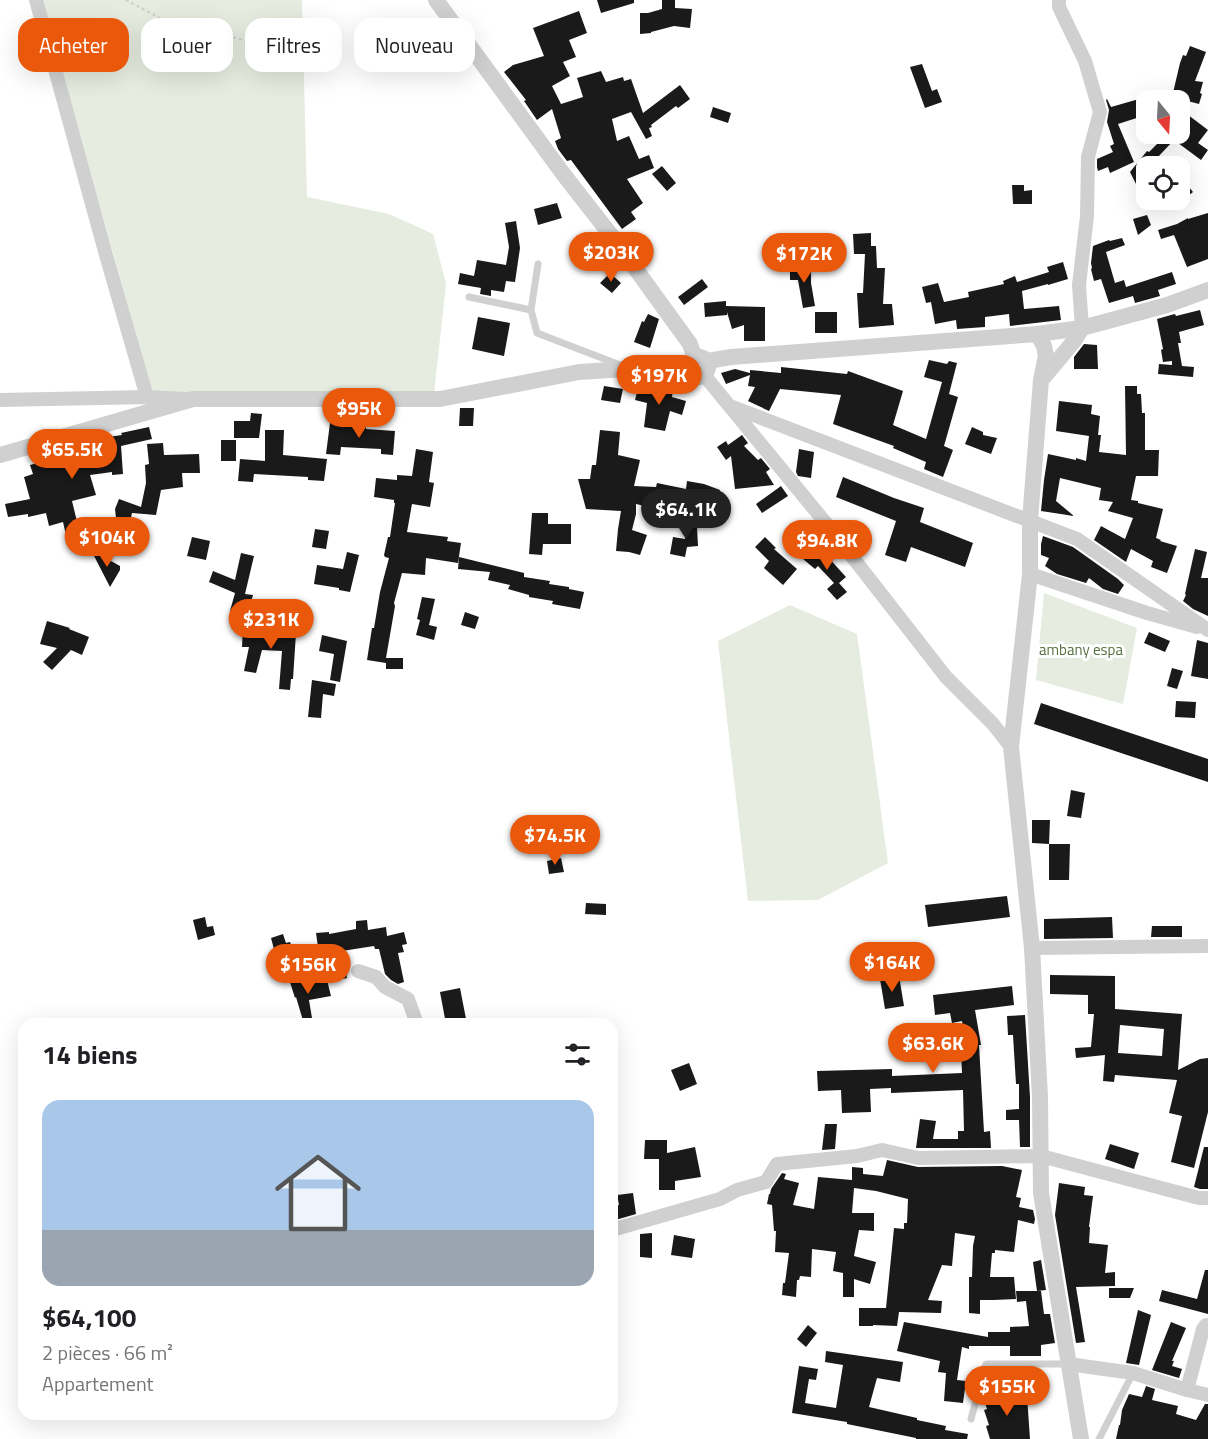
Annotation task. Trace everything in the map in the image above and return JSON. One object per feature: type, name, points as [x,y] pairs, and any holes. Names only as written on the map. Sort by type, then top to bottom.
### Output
[{"type":"street","points":[[36,0],[147,397]]},
{"type":"street","points":[[436,0],[690,344],[698,365],[946,677],[993,724],[1011,747]]},
{"type":"street","points":[[1041,380],[1082,328],[1079,285],[1087,216],[1088,158],[1100,112],[1084,61],[1059,7],[1059,0]]},
{"type":"street","points":[[0,400],[147,397],[440,399],[579,372],[698,365],[731,357],[1036,334],[1082,328],[1167,305],[1208,290]]},
{"type":"street","points":[[1036,334],[1044,345],[1046,356],[1041,380],[1030,520],[1030,574],[1011,747],[1032,948],[1040,1097],[1041,1193],[1081,1439]]},
{"type":"street","points":[[0,455],[193,399]]},
{"type":"street","points":[[730,406],[1077,539],[1208,630]]},
{"type":"street","points":[[1030,574],[1147,613],[1208,630]]},
{"type":"street","points":[[1032,948],[1208,946]]},
{"type":"street","points":[[358,971],[375,977],[385,987],[408,999],[415,1018]]},
{"type":"street","points":[[618,1228],[720,1199],[737,1190],[766,1182],[777,1164],[857,1156],[882,1150],[918,1158],[1041,1156],[1205,1201]]},
{"type":"street","points":[[1187,1390],[1203,1329],[1208,1325]]},
{"type":"street","points":[[1068,1364],[1133,1373],[1208,1395]]},
{"type":"lane","points":[[538,264],[531,310],[537,333],[628,368]]},
{"type":"lane","points":[[469,297],[531,310]]},
{"type":"lane","points":[[971,1419],[986,1364],[1068,1364]]},
{"type":"lane","points":[[1099,1439],[1133,1373]]},
{"type":"path","points":[[126,0],[160,18],[245,40]]},
{"type":"green space","points":[[42,0],[302,0],[302,18],[245,18],[245,72],[304,72],[307,197],[389,214],[433,234],[446,284],[434,394],[180,394],[152,391],[62,72],[129,72],[129,18],[47,18]]},
{"type":"green space","name":"ambany espa","points":[[1044,593],[1137,628],[1123,704],[1036,680]]},
{"type":"green space","points":[[790,605],[857,634],[888,863],[818,900],[748,901],[718,641]]},
{"type":"building","points":[[597,0],[634,0],[634,3],[601,13]]},
{"type":"building","points":[[662,0],[675,0],[675,8],[692,9],[690,28],[674,26],[640,34],[640,13],[662,9]]},
{"type":"building","points":[[579,11],[587,33],[569,40],[576,57],[563,62],[570,76],[552,86],[561,104],[583,97],[577,78],[601,71],[606,82],[623,77],[624,81],[631,79],[643,113],[680,85],[690,99],[678,108],[676,106],[651,125],[652,127],[649,128],[652,136],[646,139],[631,112],[612,119],[617,141],[629,136],[639,159],[649,155],[654,168],[627,179],[643,203],[631,212],[636,219],[622,229],[571,160],[567,161],[558,149],[555,141],[561,138],[552,109],[537,120],[524,101],[526,100],[504,72],[513,65],[544,56],[533,28]]},
{"type":"building","points":[[1190,46],[1206,52],[1195,81],[1203,82],[1199,104],[1190,102],[1190,90],[1174,90],[1180,63],[1183,55],[1186,56]]},
{"type":"building","points":[[922,64],[932,91],[937,89],[942,102],[925,108],[910,67]]},
{"type":"building","points":[[1107,99],[1111,107],[1136,100],[1136,118],[1118,124],[1134,162],[1110,173],[1108,167],[1098,171],[1097,159],[1113,152],[1110,146],[1114,144],[1107,122],[1109,110]]},
{"type":"building","points":[[713,107],[731,113],[728,123],[710,117]]},
{"type":"building","points":[[1190,116],[1208,130],[1198,143],[1208,150],[1201,160],[1179,144],[1190,144]]},
{"type":"building","points":[[1157,144],[1170,144],[1159,156],[1143,156],[1147,151],[1149,152]]},
{"type":"building","points":[[1136,165],[1136,184],[1130,172]]},
{"type":"building","points":[[662,166],[676,183],[667,191],[652,174]]},
{"type":"building","points":[[1012,185],[1024,185],[1024,191],[1032,190],[1032,204],[1013,204]]},
{"type":"building","points":[[557,203],[562,218],[538,225],[534,209]]},
{"type":"building","points":[[1208,213],[1208,259],[1187,267],[1174,235],[1161,239],[1158,230]]},
{"type":"building","points":[[1147,215],[1151,225],[1138,235],[1133,219]]},
{"type":"building","points":[[516,221],[520,248],[515,282],[506,281],[504,292],[491,290],[491,296],[480,294],[481,288],[458,284],[460,273],[474,276],[477,260],[506,265],[509,247],[505,223]]},
{"type":"building","points":[[871,233],[871,246],[876,246],[877,268],[885,268],[883,304],[892,304],[894,325],[859,328],[857,293],[863,293],[865,254],[854,254],[853,234]]},
{"type":"building","points":[[1122,238],[1125,245],[1106,252],[1115,283],[1124,280],[1126,287],[1172,272],[1176,284],[1158,290],[1160,296],[1135,303],[1133,296],[1109,303],[1101,279],[1094,281],[1091,269],[1093,246]]},
{"type":"building","points":[[596,246],[609,260],[599,269],[586,255]]},
{"type":"building","points":[[1063,262],[1068,279],[1022,291],[1024,309],[1059,306],[1061,320],[1010,326],[1009,314],[985,317],[985,327],[957,329],[956,320],[935,324],[931,302],[926,303],[922,287],[938,283],[944,302],[969,297],[968,292],[1004,284],[1003,281],[1015,276],[1017,282],[1049,272],[1047,267]]},
{"type":"building","points":[[811,266],[815,306],[803,308],[798,280],[790,280],[790,267]]},
{"type":"building","points":[[610,273],[621,283],[612,293],[600,283]]},
{"type":"building","points":[[702,279],[708,287],[684,305],[678,297]]},
{"type":"building","points":[[726,301],[726,306],[765,307],[765,341],[744,341],[744,325],[732,329],[727,312],[727,315],[705,317],[704,303]]},
{"type":"building","points":[[1200,310],[1204,325],[1179,332],[1181,343],[1178,343],[1182,366],[1194,367],[1193,377],[1158,374],[1159,364],[1172,365],[1172,361],[1163,362],[1157,319]]},
{"type":"building","points":[[815,312],[837,312],[837,333],[815,333]]},
{"type":"building","points":[[648,314],[659,319],[650,348],[634,342],[642,321],[644,322]]},
{"type":"building","points":[[478,317],[510,323],[504,356],[472,349]]},
{"type":"building","points":[[1084,344],[1097,345],[1098,369],[1074,369],[1074,357]]},
{"type":"building","points":[[929,360],[947,364],[949,361],[957,363],[949,394],[958,397],[944,446],[953,450],[943,477],[924,469],[926,462],[893,448],[894,446],[833,424],[841,395],[780,389],[769,411],[748,401],[755,387],[748,386],[750,375],[726,384],[721,373],[735,369],[750,373],[750,370],[781,373],[781,367],[847,374],[848,371],[903,391],[893,425],[926,439],[942,382],[924,377]]},
{"type":"building","points":[[639,384],[673,390],[672,397],[686,401],[682,415],[670,411],[665,431],[644,427],[647,403],[635,400]]},
{"type":"building","points":[[604,386],[623,389],[620,403],[601,400]]},
{"type":"building","points":[[1125,386],[1137,386],[1137,394],[1141,394],[1142,413],[1145,413],[1145,450],[1159,450],[1158,476],[1136,476],[1131,500],[1163,509],[1156,538],[1177,546],[1167,573],[1151,567],[1153,561],[1131,549],[1126,562],[1094,540],[1101,526],[1125,539],[1133,518],[1108,511],[1113,502],[1099,500],[1101,488],[1060,478],[1056,501],[1074,516],[1041,511],[1048,454],[1086,461],[1089,436],[1056,431],[1059,401],[1092,405],[1091,414],[1100,416],[1099,452],[1126,455]]},
{"type":"building","points":[[460,408],[474,408],[473,426],[459,426]]},
{"type":"building","points":[[251,413],[262,414],[259,438],[234,438],[234,421],[250,421]]},
{"type":"building","points":[[330,423],[366,425],[366,429],[395,431],[393,455],[381,454],[381,449],[341,447],[340,455],[326,454]]},
{"type":"building","points":[[149,427],[152,439],[121,446],[123,474],[112,475],[112,472],[90,475],[96,495],[72,501],[81,538],[66,535],[63,522],[49,526],[46,513],[28,517],[28,514],[8,517],[5,504],[30,499],[24,477],[33,474],[30,465],[41,462],[42,465],[62,459],[59,449],[72,445],[73,448],[109,442],[108,437]]},
{"type":"building","points":[[972,427],[983,432],[983,435],[997,438],[991,454],[965,444]]},
{"type":"building","points":[[265,430],[284,430],[283,455],[327,459],[324,481],[308,480],[308,477],[254,474],[253,482],[238,481],[240,459],[265,461]]},
{"type":"building","points":[[600,430],[620,432],[618,455],[640,460],[634,486],[656,487],[657,483],[686,489],[687,481],[704,484],[720,490],[715,503],[707,500],[705,504],[666,497],[663,510],[636,504],[632,530],[647,535],[640,555],[616,551],[621,511],[586,509],[578,479],[590,479],[592,465],[596,465]]},
{"type":"building","points":[[742,435],[748,443],[744,446],[758,460],[761,458],[770,469],[766,472],[774,485],[735,489],[731,456],[726,460],[717,447],[726,441],[728,445]]},
{"type":"building","points":[[221,440],[236,440],[236,461],[221,461]]},
{"type":"building","points":[[163,443],[164,455],[199,454],[200,473],[182,473],[183,487],[161,490],[156,515],[132,513],[130,523],[116,518],[115,509],[119,499],[141,507],[146,483],[145,465],[149,464],[147,444]]},
{"type":"building","points":[[416,449],[433,452],[429,482],[434,483],[430,507],[412,504],[407,532],[448,537],[447,541],[461,543],[458,563],[426,558],[425,575],[402,573],[394,603],[386,658],[403,658],[403,669],[386,669],[386,663],[367,660],[372,628],[374,628],[389,558],[384,555],[388,537],[390,537],[395,503],[394,500],[374,497],[376,478],[397,480],[397,475],[412,476]]},
{"type":"building","points":[[799,449],[814,452],[811,478],[798,476],[796,472]]},
{"type":"building","points":[[843,477],[924,508],[920,522],[973,543],[965,567],[911,547],[906,562],[885,555],[896,521],[836,497]]},
{"type":"building","points":[[781,486],[788,496],[762,513],[756,504]]},
{"type":"building","points":[[696,508],[698,546],[687,547],[685,557],[670,554],[673,537],[685,539]]},
{"type":"building","points":[[532,513],[548,513],[548,524],[571,524],[571,544],[543,544],[542,555],[529,554]]},
{"type":"building","points":[[102,517],[109,541],[102,543],[87,540]]},
{"type":"building","points":[[135,522],[145,525],[138,552],[128,550]]},
{"type":"building","points":[[315,529],[329,531],[326,549],[312,547]]},
{"type":"building","points":[[1043,536],[1073,547],[1118,579],[1124,585],[1118,594],[1103,589],[1089,578],[1086,583],[1057,574],[1045,566],[1049,558],[1041,555]]},
{"type":"building","points":[[192,537],[210,541],[206,560],[187,556]]},
{"type":"building","points":[[765,537],[776,548],[774,549],[797,569],[783,585],[764,568],[769,561],[755,547]]},
{"type":"building","points":[[817,545],[846,577],[839,583],[847,592],[837,600],[827,589],[834,583],[818,566],[815,569],[803,559]]},
{"type":"building","points":[[1195,549],[1207,552],[1201,578],[1208,578],[1208,616],[1183,601]]},
{"type":"building","points":[[91,550],[120,566],[110,587]]},
{"type":"building","points":[[347,552],[359,555],[350,592],[314,584],[317,565],[343,569]]},
{"type":"building","points":[[241,553],[254,556],[245,594],[253,595],[247,616],[230,611],[235,593],[209,582],[213,571],[235,580]]},
{"type":"building","points":[[459,557],[524,573],[524,577],[550,581],[549,584],[584,592],[580,609],[552,604],[553,601],[529,597],[529,595],[508,589],[510,585],[488,580],[490,572],[458,569]]},
{"type":"building","points":[[422,597],[435,599],[429,625],[437,627],[434,640],[416,635]]},
{"type":"building","points":[[465,612],[479,617],[475,629],[461,625]]},
{"type":"building","points":[[47,621],[89,637],[82,655],[71,650],[52,670],[43,662],[57,648],[40,644]]},
{"type":"building","points":[[243,626],[293,629],[292,633],[296,633],[293,679],[291,679],[290,690],[279,689],[282,651],[262,650],[256,673],[244,671],[249,647],[242,647]]},
{"type":"building","points":[[1149,632],[1170,641],[1165,652],[1144,643]]},
{"type":"building","points":[[322,635],[347,641],[340,682],[330,680],[334,654],[319,651]]},
{"type":"building","points":[[1197,640],[1208,643],[1208,679],[1191,676]]},
{"type":"building","points":[[1172,668],[1183,671],[1177,689],[1167,686]]},
{"type":"building","points":[[312,680],[336,684],[334,696],[323,694],[321,718],[308,717]]},
{"type":"building","points":[[1176,701],[1196,702],[1195,718],[1175,717]]},
{"type":"building","points":[[1041,703],[1208,759],[1208,782],[1034,724]]},
{"type":"building","points":[[1071,790],[1085,793],[1081,818],[1067,816]]},
{"type":"building","points":[[1032,820],[1050,820],[1049,844],[1032,843]]},
{"type":"building","points":[[1049,844],[1070,844],[1069,880],[1049,880]]},
{"type":"building","points":[[561,858],[564,872],[549,874],[547,861]]},
{"type":"building","points":[[1007,896],[1010,917],[928,927],[925,905]]},
{"type":"building","points":[[586,903],[606,904],[606,915],[585,914]]},
{"type":"building","points":[[205,917],[207,927],[213,926],[215,935],[198,940],[193,920]]},
{"type":"building","points":[[1112,917],[1113,938],[1044,939],[1044,919]]},
{"type":"building","points":[[367,920],[368,930],[386,927],[387,936],[404,932],[407,944],[402,945],[404,952],[398,953],[404,982],[398,984],[385,974],[379,949],[375,949],[374,946],[342,951],[347,978],[333,981],[328,953],[319,954],[316,933],[329,932],[329,934],[356,929],[356,921]]},
{"type":"building","points":[[1152,926],[1182,926],[1182,937],[1151,937]]},
{"type":"building","points":[[283,934],[286,943],[290,942],[295,955],[283,959],[281,951],[275,953],[271,938]]},
{"type":"building","points":[[305,975],[308,984],[327,980],[331,996],[309,1000],[312,1018],[302,1018],[289,979]]},
{"type":"building","points":[[1050,975],[1115,976],[1115,1009],[1182,1014],[1178,1070],[1200,1059],[1208,1058],[1208,1112],[1194,1168],[1171,1162],[1182,1116],[1169,1113],[1177,1080],[1115,1075],[1114,1082],[1103,1081],[1105,1055],[1076,1058],[1075,1048],[1091,1047],[1094,1014],[1088,1014],[1088,995],[1050,994]],"holes":[[[1120,1025],[1164,1029],[1162,1056],[1118,1053]]]},
{"type":"building","points":[[899,976],[904,1006],[885,1009],[880,979]]},
{"type":"building","points":[[1012,986],[1014,1005],[975,1010],[981,1045],[979,1045],[984,1132],[990,1131],[991,1148],[916,1148],[920,1119],[936,1121],[933,1139],[958,1139],[958,1131],[964,1131],[963,1090],[891,1093],[891,1088],[870,1089],[871,1112],[842,1113],[841,1090],[818,1091],[817,1071],[892,1069],[892,1076],[962,1073],[961,1051],[966,1051],[962,1021],[952,1023],[950,1013],[935,1015],[933,995]]},
{"type":"building","points":[[460,988],[466,1018],[445,1018],[440,992]]},
{"type":"building","points":[[1025,1015],[1030,1097],[1030,1147],[1020,1147],[1019,1120],[1006,1120],[1006,1110],[1019,1109],[1019,1084],[1016,1084],[1013,1035],[1008,1035],[1007,1016]]},
{"type":"building","points":[[689,1063],[697,1084],[680,1091],[671,1070]]},
{"type":"building","points":[[825,1124],[837,1124],[835,1149],[822,1150]]},
{"type":"building","points":[[645,1140],[667,1140],[667,1153],[695,1147],[701,1177],[675,1181],[675,1190],[659,1190],[659,1159],[644,1159]]},
{"type":"building","points":[[1110,1144],[1139,1153],[1134,1169],[1105,1159]]},
{"type":"building","points":[[1204,1147],[1208,1147],[1208,1189],[1200,1189],[1194,1187]]},
{"type":"building","points":[[887,1160],[918,1167],[1002,1166],[1022,1170],[1016,1197],[1021,1198],[1019,1207],[1033,1210],[1034,1224],[1018,1220],[1014,1252],[995,1250],[995,1253],[992,1253],[990,1277],[1014,1277],[1016,1299],[980,1300],[980,1314],[969,1313],[969,1277],[972,1277],[975,1236],[955,1233],[952,1266],[942,1265],[928,1300],[942,1301],[941,1313],[899,1312],[897,1326],[859,1326],[859,1308],[886,1308],[894,1228],[904,1229],[904,1223],[907,1223],[908,1199],[854,1188],[852,1213],[874,1213],[874,1231],[859,1230],[854,1256],[876,1262],[870,1284],[854,1279],[854,1297],[843,1297],[843,1273],[833,1271],[836,1252],[812,1249],[811,1277],[800,1276],[797,1280],[796,1297],[782,1295],[789,1253],[775,1252],[776,1231],[774,1231],[772,1205],[767,1204],[771,1189],[782,1173],[786,1174],[784,1179],[799,1183],[793,1205],[814,1209],[818,1177],[852,1180],[852,1167],[863,1168],[863,1174],[883,1176]]},
{"type":"building","points":[[1059,1183],[1085,1187],[1084,1195],[1093,1196],[1089,1243],[1108,1245],[1105,1273],[1115,1272],[1115,1286],[1076,1287],[1085,1342],[1076,1343],[1055,1215]]},
{"type":"building","points":[[633,1193],[636,1214],[618,1219],[618,1195]]},
{"type":"building","points":[[652,1233],[652,1258],[640,1257],[640,1234]]},
{"type":"building","points":[[674,1235],[695,1239],[692,1258],[671,1255]]},
{"type":"building","points":[[1041,1260],[1046,1290],[1037,1291],[1033,1262]]},
{"type":"building","points":[[1205,1270],[1208,1270],[1208,1314],[1159,1301],[1162,1290],[1197,1299]]},
{"type":"building","points":[[1109,1288],[1134,1288],[1130,1298],[1109,1298]]},
{"type":"building","points":[[1016,1291],[1041,1291],[1044,1314],[1050,1314],[1055,1343],[1041,1345],[1041,1356],[1010,1356],[1010,1346],[969,1346],[969,1349],[962,1347],[957,1380],[966,1381],[963,1403],[944,1401],[946,1373],[938,1372],[940,1361],[897,1351],[904,1322],[988,1337],[988,1332],[1010,1332],[1010,1327],[1029,1326],[1026,1301],[1017,1302]]},
{"type":"building","points":[[1138,1310],[1151,1315],[1139,1365],[1126,1363]]},
{"type":"building","points":[[1171,1322],[1186,1328],[1172,1361],[1174,1361],[1172,1366],[1182,1369],[1179,1378],[1152,1370]]},
{"type":"building","points":[[808,1325],[817,1333],[806,1347],[797,1339]]},
{"type":"building","points":[[826,1351],[903,1362],[900,1382],[877,1378],[869,1407],[946,1426],[945,1430],[968,1434],[967,1439],[916,1439],[847,1424],[847,1422],[792,1413],[799,1366],[818,1369],[816,1380],[809,1379],[805,1403],[836,1408],[843,1365],[825,1362]]},
{"type":"building","points":[[1146,1386],[1155,1389],[1152,1400],[1178,1406],[1176,1414],[1196,1420],[1205,1404],[1208,1404],[1208,1439],[1116,1439],[1122,1410],[1129,1394],[1142,1397]]},
{"type":"building","points":[[998,1391],[1000,1398],[1027,1396],[1030,1439],[990,1439],[986,1426],[989,1425],[984,1410],[987,1409],[983,1395]]}]
